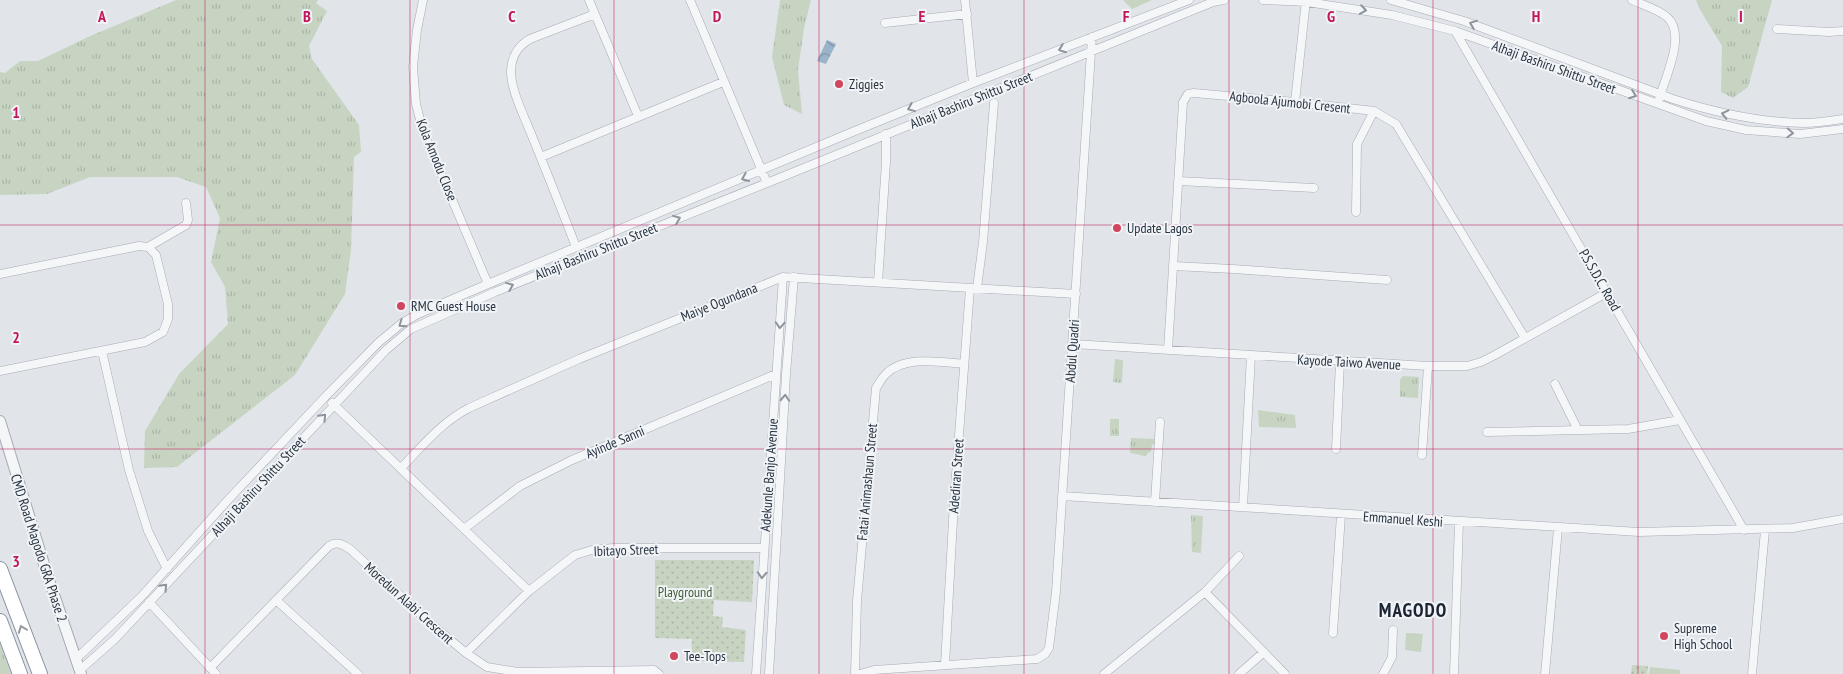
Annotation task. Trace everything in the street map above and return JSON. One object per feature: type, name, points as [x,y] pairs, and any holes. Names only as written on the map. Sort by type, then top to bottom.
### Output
[{"type":"highway","points":[[0,570],[40,674]]},
{"type":"highway","points":[[0,621],[20,674]]},
{"type":"street","name":"Kola Amodu Close","points":[[423,0],[417,30],[413,67],[416,104],[423,131],[488,284]]},
{"type":"street","points":[[590,0],[638,116]]},
{"type":"street","points":[[690,0],[767,183]]},
{"type":"street","points":[[965,0],[973,83]]},
{"type":"street","name":"Alhaji Bashiru Shittu Street","points":[[76,659],[142,596],[227,501],[326,396],[380,342],[402,323],[418,314],[576,247],[973,83],[1189,0]]},
{"type":"street","name":"Alhaji Bashiru Shittu Street","points":[[80,672],[121,633],[386,350],[411,329],[494,292],[1214,2],[1224,0]]},
{"type":"street","name":"Alhaji Bashiru Shittu Street","points":[[1263,0],[1306,1],[1392,15],[1455,32],[1706,121],[1746,130],[1800,134],[1843,129]]},
{"type":"street","name":"Alhaji Bashiru Shittu Street","points":[[1392,0],[1456,19],[1701,108],[1739,117],[1805,123],[1843,119]]},
{"type":"street","points":[[1632,0],[1667,16],[1674,30],[1676,43],[1658,104]]},
{"type":"street","points":[[1295,102],[1306,1]]},
{"type":"street","points":[[576,247],[512,81],[511,70],[515,53],[521,45],[530,39],[595,14]]},
{"type":"street","points":[[885,22],[966,14]]},
{"type":"street","points":[[1455,32],[1456,19]]},
{"type":"street","points":[[1777,29],[1822,32],[1843,31]]},
{"type":"street","name":"P.S.S.D.C. Road","points":[[1455,32],[1548,193],[1608,292],[1744,530]]},
{"type":"street","name":"Abdul Quadri","points":[[945,665],[1037,659],[1046,654],[1049,648],[1056,592],[1092,37]]},
{"type":"street","points":[[541,157],[723,82]]},
{"type":"street","name":"Agboola Ajumobi Cresent","points":[[1168,350],[1183,102],[1188,94],[1295,102],[1374,111],[1396,124],[1525,338]]},
{"type":"street","name":"Adediran Street","points":[[945,665],[964,364],[974,288],[983,242],[994,103]]},
{"type":"street","points":[[1356,212],[1357,144],[1374,111]]},
{"type":"street","points":[[878,282],[886,162],[886,134]]},
{"type":"street","points":[[1178,181],[1314,188]]},
{"type":"street","points":[[148,247],[186,226],[188,220],[186,203]]},
{"type":"street","points":[[0,274],[139,246],[148,247],[156,254],[168,304],[168,319],[163,332],[145,342],[0,371]]},
{"type":"street","points":[[1174,266],[1387,280]]},
{"type":"street","name":"Maiye Ogundana","points":[[402,467],[441,427],[455,415],[469,408],[578,359],[783,277],[1076,294]]},
{"type":"street","name":"Adekunle Banjo Avenue","points":[[756,674],[783,277]]},
{"type":"street","name":"Adekunle Banjo Avenue","points":[[769,674],[786,374],[794,277]]},
{"type":"street","name":"Kayode Taiwo Avenue","points":[[1073,344],[1340,362],[1467,366],[1481,362],[1608,292]]},
{"type":"street","points":[[102,351],[129,470],[148,531],[166,569]]},
{"type":"street","points":[[1243,507],[1251,355]]},
{"type":"street","name":"Fatai Animashaun Street","points":[[855,674],[857,600],[876,388],[885,375],[896,367],[912,362],[964,364]]},
{"type":"street","points":[[1336,449],[1340,362]]},
{"type":"street","points":[[1422,455],[1428,366]]},
{"type":"street","name":"Ayinde Sanni","points":[[464,530],[520,486],[563,464],[776,374]]},
{"type":"street","points":[[1554,384],[1578,430]]},
{"type":"street","points":[[326,396],[402,467],[464,530],[530,591]]},
{"type":"street","points":[[1487,432],[1628,429],[1680,420]]},
{"type":"street","name":"CMD Road Magodo GRA Phase 2","points":[[0,421],[44,565],[80,672]]},
{"type":"street","points":[[1155,502],[1160,422]]},
{"type":"street","name":"Emmanuel Keshi","points":[[1062,496],[1341,515],[1639,532],[1765,530],[1793,528],[1843,519]]},
{"type":"street","points":[[1333,634],[1341,515]]},
{"type":"street","points":[[1454,674],[1459,522]]},
{"type":"street","points":[[1545,674],[1558,528]]},
{"type":"street","points":[[1752,674],[1765,530]]},
{"type":"street","name":"Moredun Alabi Crescent","points":[[213,671],[276,600],[334,543],[341,544],[350,549],[466,653],[487,667],[509,671],[654,670],[659,674]]},
{"type":"street","name":"Ibitayo Street","points":[[466,653],[530,591],[574,555],[592,550],[764,548]]},
{"type":"street","points":[[1104,674],[1205,592],[1239,556]]},
{"type":"street","points":[[1205,592],[1285,674]]},
{"type":"street","points":[[276,600],[358,674]]},
{"type":"street","points":[[149,602],[213,671]]},
{"type":"street","points":[[112,625],[121,633]]},
{"type":"street","points":[[1383,674],[1392,657],[1393,630]]},
{"type":"street","points":[[1238,674],[1264,652]]},
{"type":"street","points":[[860,674],[874,670],[910,671],[945,665]]},
{"type":"green space","points":[[176,0],[318,0],[316,3],[327,11],[309,46],[312,59],[359,125],[361,152],[354,157],[351,250],[345,294],[295,375],[177,467],[144,468],[145,431],[179,374],[228,324],[225,287],[211,262],[220,218],[206,187],[177,177],[90,177],[47,194],[0,195],[0,72],[5,73],[20,61],[38,61],[88,37]]},
{"type":"green space","points":[[780,0],[811,0],[804,28],[798,70],[802,114],[784,105],[772,57]]},
{"type":"green space","points":[[1123,0],[1152,0],[1132,9]]},
{"type":"green space","points":[[1696,0],[1772,0],[1748,87],[1733,98],[1721,92],[1722,46]]},
{"type":"green space","points":[[1115,359],[1123,360],[1122,383],[1113,382]]},
{"type":"green space","points":[[1403,376],[1419,377],[1418,398],[1400,397],[1400,380]]},
{"type":"green space","points":[[1258,410],[1295,415],[1296,428],[1259,427]]},
{"type":"green space","points":[[1110,419],[1119,419],[1119,436],[1110,436]]},
{"type":"green space","points":[[1131,438],[1156,439],[1155,444],[1152,445],[1151,452],[1147,453],[1146,456],[1130,453]]},
{"type":"green space","points":[[1191,515],[1203,516],[1201,553],[1192,552]]},
{"type":"green space","name":"Playground","points":[[655,560],[754,560],[752,602],[714,600],[713,616],[723,617],[722,627],[746,630],[744,662],[691,661],[692,639],[655,638]]},
{"type":"green space","points":[[1406,633],[1423,634],[1421,652],[1405,650]]},
{"type":"green space","points":[[0,645],[11,674],[0,674]]},
{"type":"green space","points":[[1632,665],[1648,666],[1647,674],[1631,674]]},
{"type":"green space","points":[[1650,667],[1680,670],[1680,674],[1649,674]]},
{"type":"water","points":[[827,40],[836,44],[826,64],[817,61]]},
{"type":"place","name":"Ziggies","points":[[839,84]]},
{"type":"place","name":"Update Lagos","points":[[1117,228]]},
{"type":"place","name":"RMC Guest House","points":[[401,306]]},
{"type":"place","name":"Supreme High School","points":[[1664,636]]},
{"type":"place","name":"Tee-Tops","points":[[674,656]]},
{"type":"district","name":"MAGODO","points":[[1413,610]]}]
